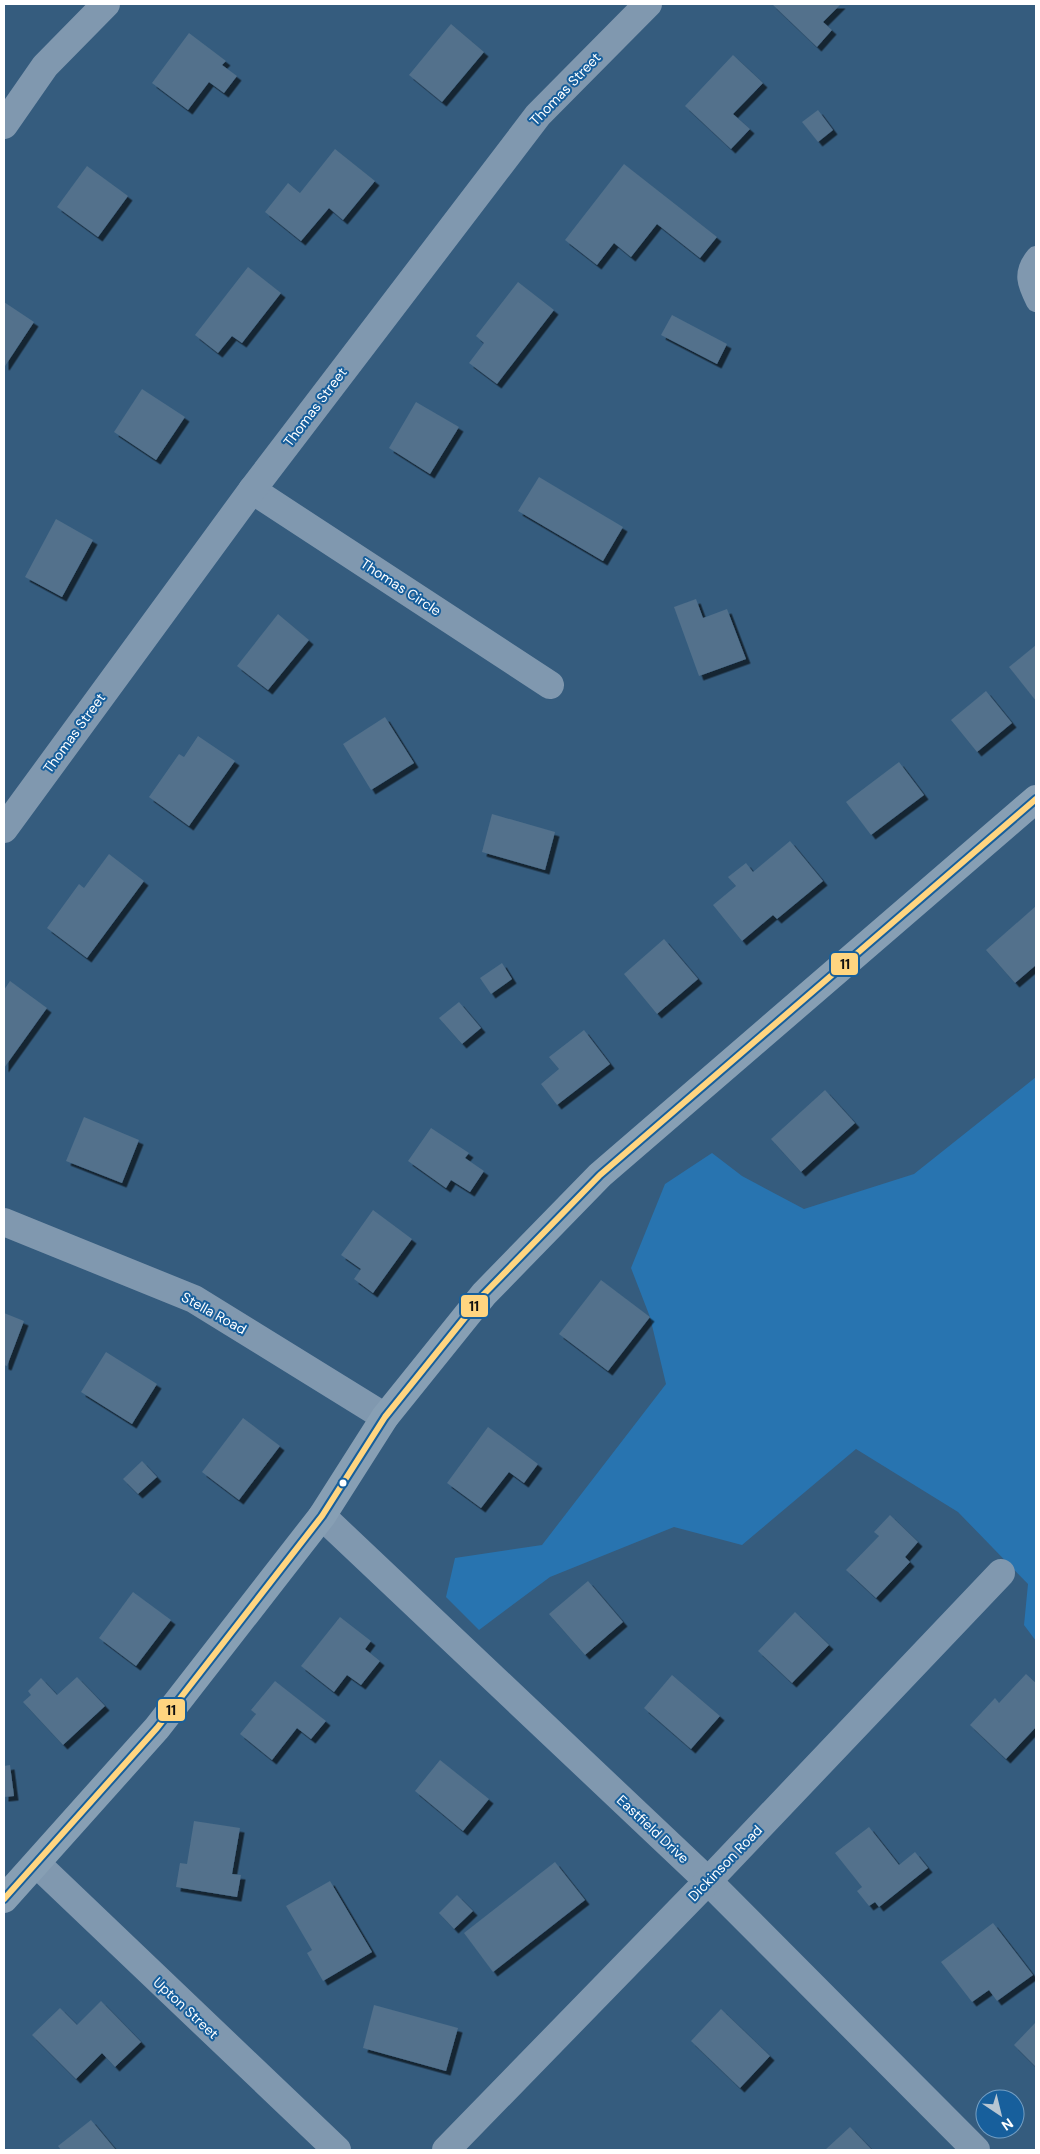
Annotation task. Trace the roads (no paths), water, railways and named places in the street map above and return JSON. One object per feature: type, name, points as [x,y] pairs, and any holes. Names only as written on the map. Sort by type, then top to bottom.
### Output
[{"type":"main road","points":[[4,1899],[157,1728],[322,1516],[385,1416],[484,1294],[600,1175],[1036,799]]},
{"type":"street","points":[[4,125],[45,66],[106,4]]},
{"type":"street","name":"Thomas Street","points":[[4,829],[252,490],[538,115],[648,4]]},
{"type":"street","name":"Thomas Circle","points":[[252,490],[550,685]]},
{"type":"street","name":"Stella Road","points":[[4,1222],[194,1299],[385,1416]]},
{"type":"street","name":"Eastfield Drive","points":[[322,1516],[708,1881],[976,2150]]},
{"type":"street","name":"Dickinson Road","points":[[446,2150],[708,1881],[1001,1573]]},
{"type":"street","name":"Upton Street","points":[[37,1864],[337,2150]]},
{"type":"lane","points":[[1036,256],[1029,264],[1026,282],[1036,302]]}]
